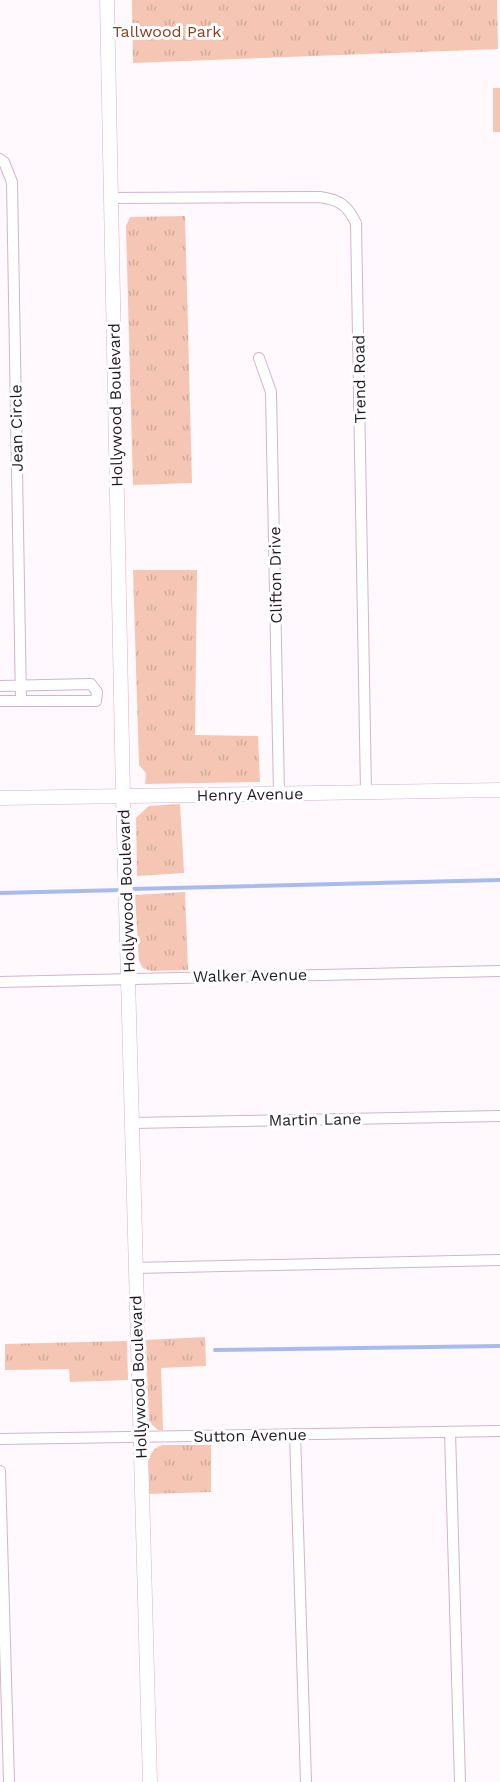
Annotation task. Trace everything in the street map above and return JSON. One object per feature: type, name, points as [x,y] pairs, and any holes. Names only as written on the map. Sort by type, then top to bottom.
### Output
[{"type":"street","name":"Hollywood Boulevard","points":[[107,0],[125,881],[150,1782]]},
{"type":"street","name":"Jean Circle","points":[[0,159],[4,162],[12,182],[21,701]]},
{"type":"street","name":"Trend Road","points":[[111,198],[320,197],[336,199],[348,207],[356,223],[366,792]]},
{"type":"street","name":"Clifton Drive","points":[[259,358],[271,392],[279,793]]},
{"type":"street","points":[[0,686],[92,684],[97,692],[96,701],[0,701]]},
{"type":"street","name":"Henry Avenue","points":[[0,798],[500,790]]},
{"type":"street","name":"Walker Avenue","points":[[0,982],[500,971]]},
{"type":"street","name":"Martin Lane","points":[[131,1123],[500,1116]]},
{"type":"street","points":[[135,1268],[500,1260]]},
{"type":"street","name":"Sutton Avenue","points":[[0,1439],[500,1431]]},
{"type":"street","points":[[450,1432],[460,1782]]},
{"type":"street","points":[[295,1434],[306,1782]]},
{"type":"street","points":[[0,1471],[9,1782]]},
{"type":"green space","name":"Tallwood Park","points":[[132,0],[497,0],[498,49],[133,63]]},
{"type":"green space","points":[[493,88],[500,88],[500,132],[493,132]]},
{"type":"green space","points":[[185,216],[192,483],[133,485],[126,226],[130,217]]},
{"type":"green space","points":[[133,570],[197,570],[195,735],[258,736],[260,782],[145,784],[146,773],[139,765]]},
{"type":"green space","points":[[180,804],[184,873],[137,876],[136,818],[149,806]]},
{"type":"green space","points":[[185,892],[188,970],[151,971],[143,968],[139,961],[135,895]]},
{"type":"green space","points":[[205,1337],[206,1366],[161,1368],[163,1430],[158,1430],[149,1422],[146,1340]]},
{"type":"green space","points":[[127,1341],[128,1380],[70,1382],[69,1369],[5,1370],[5,1344]]},
{"type":"green space","points":[[162,1445],[211,1445],[211,1492],[149,1494],[149,1459],[156,1448]]},
{"type":"waterway","points":[[130,889],[500,880]]},
{"type":"waterway","points":[[0,893],[122,890]]},
{"type":"waterway","points":[[215,1350],[500,1346]]}]
